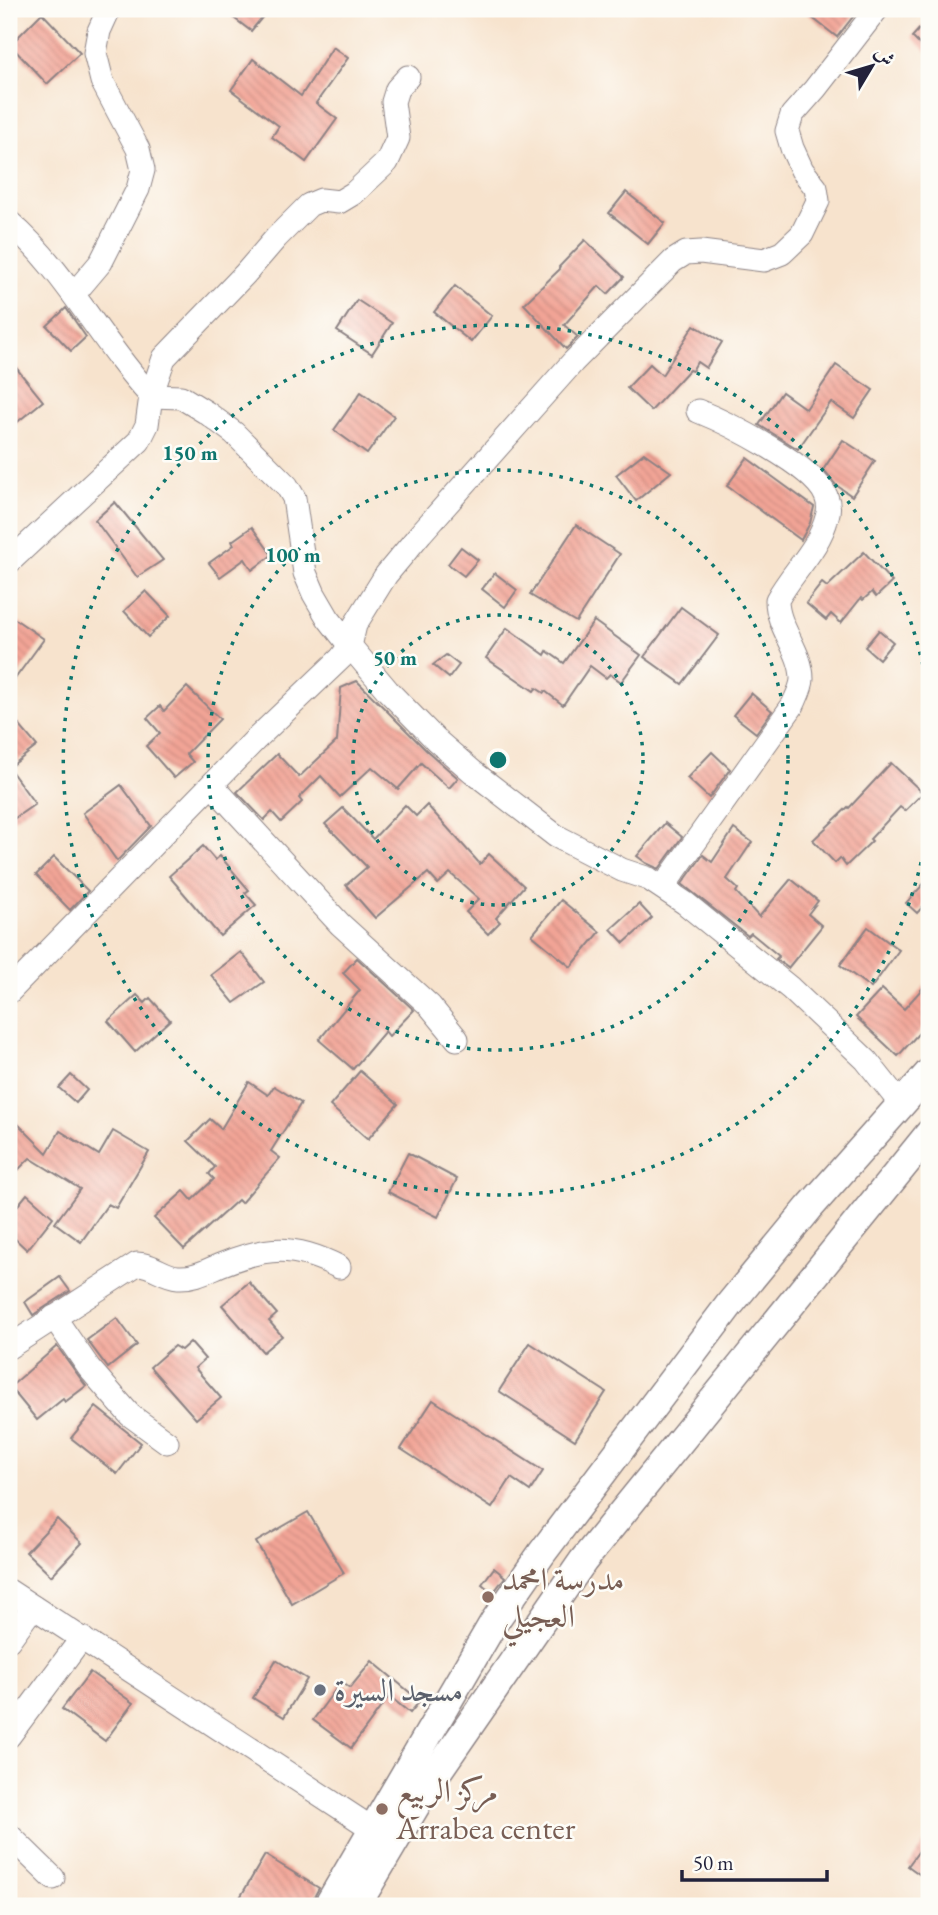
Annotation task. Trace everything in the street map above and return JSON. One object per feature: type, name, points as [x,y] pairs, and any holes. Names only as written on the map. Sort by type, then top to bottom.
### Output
[{"type":"main road","points":[[356,1906],[384,1836],[494,1622],[542,1553],[730,1304],[929,1073]]},
{"type":"main road","points":[[328,1906],[426,1788],[583,1561],[929,1134]]},
{"type":"street","points":[[74,294],[101,262],[138,189],[143,170],[138,149],[102,81],[95,53],[99,31],[109,9]]},
{"type":"street","points":[[9,992],[323,676],[349,646],[355,625],[386,575],[421,533],[573,362],[673,261],[686,253],[701,252],[764,260],[782,253],[802,234],[818,201],[816,188],[802,170],[792,148],[787,131],[792,115],[816,89],[877,9]]},
{"type":"street","points":[[9,562],[139,441],[147,425],[151,396],[164,358],[276,238],[309,205],[321,200],[339,202],[360,188],[387,162],[398,138],[393,102],[397,89],[408,77]]},
{"type":"street","points":[[9,222],[52,264],[110,347],[151,396],[181,397],[207,413],[234,433],[287,486],[294,498],[305,573],[328,618],[388,691],[436,740],[524,813],[569,843],[663,887],[790,988],[866,1060],[901,1104]]},
{"type":"street","points":[[663,887],[793,705],[802,681],[799,661],[777,612],[777,600],[817,543],[828,516],[826,494],[801,469],[760,441],[698,411]]},
{"type":"street","points":[[212,785],[340,924],[430,1006],[457,1039]]},
{"type":"street","points":[[9,1348],[138,1264],[148,1264],[177,1277],[201,1274],[249,1254],[290,1249],[313,1253],[339,1267]]},
{"type":"street","points":[[54,1317],[89,1368],[130,1415],[167,1442]]},
{"type":"street","points":[[9,1591],[384,1836]]},
{"type":"street","points":[[9,1640],[33,1607]]},
{"type":"street","points":[[9,1736],[82,1638]]},
{"type":"street","points":[[9,1835],[53,1878]]},
{"type":"building","points":[[222,9],[269,9],[251,31]]},
{"type":"building","points":[[801,9],[859,9],[837,37]]},
{"type":"building","points":[[42,13],[80,53],[47,84],[10,45]]},
{"type":"building","points":[[929,18],[929,54],[912,37]]},
{"type":"building","points":[[333,47],[348,58],[316,103],[337,119],[306,162],[272,137],[279,126],[231,90],[253,59],[301,96]]},
{"type":"building","points":[[626,192],[665,223],[648,244],[609,213]]},
{"type":"building","points":[[585,240],[624,277],[608,294],[599,286],[564,325],[578,337],[566,349],[524,304]]},
{"type":"building","points":[[455,286],[492,316],[471,342],[434,312]]},
{"type":"building","points":[[357,300],[392,323],[372,354],[337,331]]},
{"type":"building","points":[[66,308],[86,337],[71,351],[47,326]]},
{"type":"building","points":[[694,325],[722,342],[706,368],[697,362],[692,371],[689,370],[651,411],[627,388],[650,364],[662,375]]},
{"type":"building","points":[[9,359],[43,401],[9,429]]},
{"type":"building","points":[[836,365],[873,390],[854,418],[831,402],[798,449],[759,425],[782,392],[806,409]]},
{"type":"building","points":[[361,392],[394,416],[367,454],[334,430]]},
{"type":"building","points":[[843,440],[875,461],[852,496],[836,485],[823,470]]},
{"type":"building","points":[[644,453],[671,472],[636,501],[616,475]]},
{"type":"building","points":[[747,458],[814,507],[810,523],[801,540],[727,486]]},
{"type":"building","points":[[115,502],[163,560],[137,577],[95,520]]},
{"type":"building","points":[[576,525],[620,554],[576,622],[530,595]]},
{"type":"building","points":[[252,527],[272,555],[252,570],[245,559],[220,577],[209,563],[234,545],[232,541]]},
{"type":"building","points":[[461,547],[478,560],[464,576],[448,564]]},
{"type":"building","points":[[864,552],[892,582],[876,597],[872,592],[863,600],[861,598],[841,623],[831,614],[826,620],[806,603],[822,583],[827,587]]},
{"type":"building","points":[[495,573],[517,590],[505,607],[482,589]]},
{"type":"building","points":[[146,591],[170,616],[148,637],[124,611]]},
{"type":"building","points":[[681,607],[719,635],[682,684],[644,657]]},
{"type":"building","points":[[9,615],[44,639],[9,687]]},
{"type":"building","points":[[594,621],[641,655],[621,682],[610,674],[606,678],[590,666],[563,705],[545,691],[544,693],[536,688],[534,691],[486,658],[507,628],[545,655],[547,651],[564,663]]},
{"type":"building","points":[[879,630],[893,642],[879,659],[865,647]]},
{"type":"building","points":[[446,655],[459,665],[449,678],[433,665]]},
{"type":"building","points":[[357,681],[458,778],[449,788],[421,763],[398,789],[372,767],[340,797],[321,776],[299,798],[302,802],[281,822],[272,812],[264,820],[237,792],[277,754],[299,777],[337,741],[341,688]]},
{"type":"building","points":[[187,687],[220,719],[186,754],[193,762],[174,778],[146,746],[160,733],[147,718],[160,706],[164,711]]},
{"type":"building","points":[[751,693],[772,711],[756,733],[733,715]]},
{"type":"building","points":[[9,713],[37,746],[9,768]]},
{"type":"building","points":[[712,752],[730,769],[709,798],[687,778]]},
{"type":"building","points":[[891,763],[923,793],[905,811],[900,807],[870,839],[872,841],[846,866],[840,858],[835,863],[813,840],[849,808]]},
{"type":"building","points":[[9,768],[35,804],[9,822]]},
{"type":"building","points":[[121,785],[151,826],[117,861],[83,813]]},
{"type":"building","points":[[405,805],[416,816],[427,805],[480,864],[489,854],[524,886],[496,918],[500,922],[488,934],[466,912],[479,899],[450,873],[438,884],[428,873],[375,918],[346,885],[367,867],[325,824],[343,808],[373,839]]},
{"type":"building","points":[[665,823],[682,837],[659,869],[637,856]]},
{"type":"building","points":[[734,829],[752,842],[727,879],[759,917],[791,879],[818,901],[808,914],[822,926],[788,968],[776,959],[779,956],[751,933],[748,936],[682,884],[703,855],[712,862]]},
{"type":"building","points":[[203,846],[215,860],[220,856],[249,890],[245,893],[256,905],[220,936],[169,876]]},
{"type":"building","points":[[54,857],[88,891],[70,910],[36,875]]},
{"type":"building","points":[[929,878],[929,900],[917,913],[906,903]]},
{"type":"building","points":[[561,900],[600,932],[571,967],[532,935]]},
{"type":"building","points":[[639,904],[652,918],[624,943],[611,929]]},
{"type":"building","points":[[868,927],[899,950],[871,988],[840,965]]},
{"type":"building","points":[[241,952],[264,982],[234,1003],[211,975]]},
{"type":"building","points":[[357,958],[414,1010],[389,1036],[385,1031],[353,1069],[319,1040],[360,990],[343,973]]},
{"type":"building","points":[[929,981],[929,1022],[898,1056],[856,1017],[882,989],[904,1009]]},
{"type":"building","points":[[137,995],[145,1003],[150,998],[170,1020],[135,1052],[108,1021]]},
{"type":"building","points":[[360,1071],[398,1104],[368,1139],[330,1106]]},
{"type":"building","points":[[71,1075],[87,1090],[76,1103],[59,1088]]},
{"type":"building","points":[[249,1082],[268,1095],[274,1086],[301,1103],[271,1151],[280,1158],[241,1203],[238,1200],[184,1249],[154,1218],[184,1191],[192,1200],[214,1179],[209,1174],[215,1167],[188,1141],[210,1119],[221,1129]]},
{"type":"building","points":[[9,1115],[47,1153],[60,1131],[99,1155],[113,1131],[149,1152],[116,1208],[108,1204],[81,1242],[55,1223],[80,1189],[30,1158],[9,1179]]},
{"type":"building","points":[[408,1153],[457,1179],[438,1217],[388,1192]]},
{"type":"building","points":[[27,1194],[53,1217],[27,1250],[9,1233],[9,1216]]},
{"type":"building","points":[[60,1277],[70,1291],[33,1315],[25,1302]]},
{"type":"building","points":[[249,1282],[277,1314],[269,1321],[282,1336],[263,1352],[222,1305]]},
{"type":"building","points":[[117,1318],[137,1345],[108,1368],[87,1340]]},
{"type":"building","points":[[190,1342],[205,1359],[195,1368],[221,1398],[196,1419],[150,1367],[174,1346],[181,1350]]},
{"type":"building","points":[[530,1343],[606,1392],[575,1440],[499,1391]]},
{"type":"building","points":[[57,1346],[86,1386],[65,1402],[63,1399],[37,1420],[10,1387]]},
{"type":"building","points":[[433,1400],[543,1471],[530,1491],[511,1478],[492,1508],[401,1449]]},
{"type":"building","points":[[96,1407],[141,1443],[117,1474],[71,1438]]},
{"type":"building","points":[[308,1512],[344,1573],[292,1604],[256,1542]]},
{"type":"building","points":[[57,1519],[82,1543],[51,1576],[26,1552]]},
{"type":"building","points":[[494,1568],[505,1577],[493,1593],[482,1584]]},
{"type":"building","points":[[276,1660],[307,1679],[284,1717],[253,1698]]},
{"type":"building","points":[[372,1661],[420,1701],[410,1713],[389,1696],[351,1748],[313,1720],[341,1682],[350,1688]]},
{"type":"building","points":[[90,1672],[133,1703],[105,1741],[62,1709]]},
{"type":"building","points":[[929,1837],[929,1881],[908,1866]]},
{"type":"building","points":[[265,1855],[319,1888],[309,1906],[235,1906]]},
{"type":"place","name":"مدرسة امحمد العجيلي","points":[[488,1597]]},
{"type":"place","name":"مسجد السيرة","points":[[320,1690]]},
{"type":"place","name":"مركز الربيع Arrabea center","points":[[382,1809]]}]
